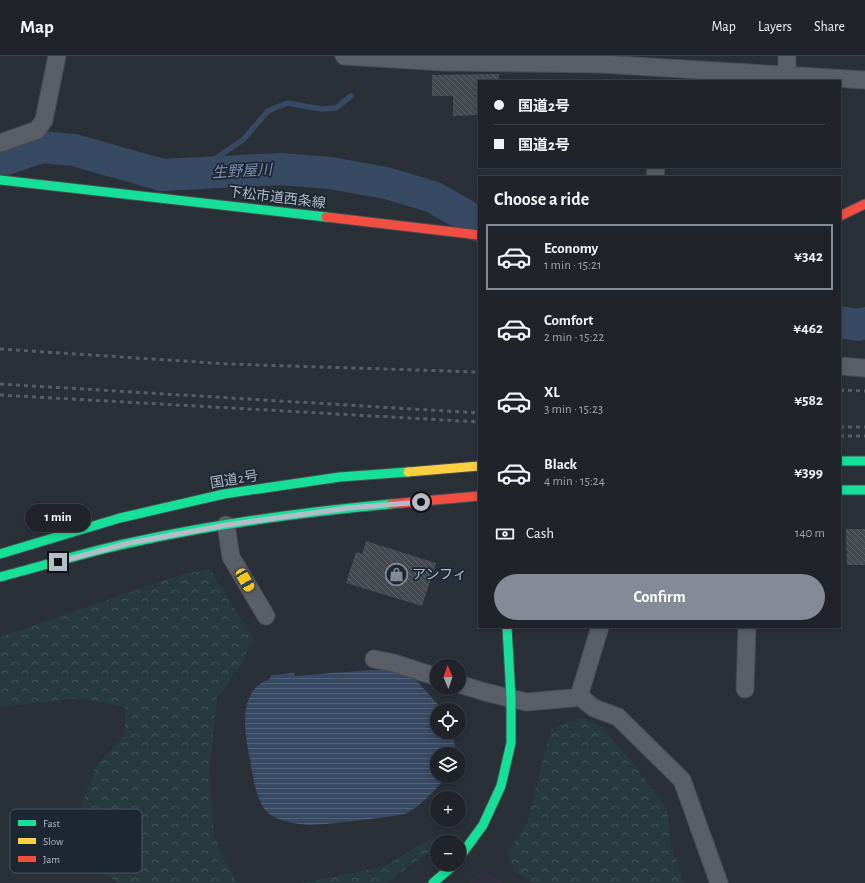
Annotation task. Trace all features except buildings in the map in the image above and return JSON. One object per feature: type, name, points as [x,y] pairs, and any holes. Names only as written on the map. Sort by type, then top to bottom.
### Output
[{"type":"main road","name":"下松市道西条線","points":[[1,180],[478,235]]},
{"type":"main road","points":[[841,216],[865,204]]},
{"type":"main road","points":[[841,461],[865,461]]},
{"type":"main road","name":"国道2号","points":[[0,554],[120,518],[224,494],[340,477],[478,466]]},
{"type":"main road","points":[[841,490],[865,490]]},
{"type":"main road","points":[[0,577],[129,543],[226,525],[348,508],[478,496]]},
{"type":"main road","points":[[466,848],[483,824],[501,786],[511,743],[507,628]]},
{"type":"main road","points":[[433,883],[446,871]]},
{"type":"street","points":[[0,143],[37,130],[44,120],[57,56]]},
{"type":"street","points":[[344,56],[444,62],[535,59],[602,64],[662,74],[787,76],[865,80]]},
{"type":"street","points":[[787,76],[788,56]]},
{"type":"street","points":[[841,366],[865,368]]},
{"type":"street","points":[[226,525],[232,557],[266,616]]},
{"type":"street","points":[[579,696],[600,628]]},
{"type":"street","points":[[745,689],[747,628]]},
{"type":"street","points":[[374,659],[430,675]]},
{"type":"street","points":[[466,686],[526,702],[573,698],[579,696]]},
{"type":"street","points":[[579,696],[594,708],[618,717],[682,780],[719,883]]},
{"type":"shaded area","points":[[483,870],[504,883],[469,883]]},
{"type":"green space","points":[[210,569],[253,638],[243,662],[217,698],[209,775],[214,836],[235,880],[241,883],[117,883],[101,873],[142,873],[142,809],[80,809],[97,764],[125,734],[125,707],[80,698],[0,707],[0,637],[180,575]]},
{"type":"green space","points":[[581,718],[600,725],[634,764],[667,810],[671,845],[684,883],[534,883],[514,871],[508,854],[528,819],[551,729]]},
{"type":"green space","points":[[430,839],[430,851],[387,883],[302,883],[383,867]]},
{"type":"water","points":[[371,670],[396,670],[417,681],[436,703],[430,703],[430,739],[453,739],[455,747],[430,747],[430,783],[440,783],[433,791],[430,791],[430,794],[424,801],[407,813],[402,814],[308,825],[286,821],[270,814],[263,806],[253,777],[245,729],[247,704],[251,694],[259,685],[270,679],[271,675],[294,673],[295,676]]},
{"type":"waterway","points":[[193,174],[244,139],[268,111],[287,103],[321,109],[336,108],[351,96]]},
{"type":"waterway","name":"生野屋川","points":[[0,161],[41,147],[74,150],[162,175],[281,169],[330,173],[386,183],[433,197],[470,218],[478,225]]},
{"type":"waterway","name":"生野屋川","points":[[841,322],[858,325],[865,323]]},
{"type":"railway","points":[[0,349],[228,364],[478,372]]},
{"type":"railway","points":[[0,384],[478,413]]},
{"type":"railway","points":[[841,390],[865,391]]},
{"type":"railway","points":[[0,395],[478,422]]},
{"type":"railway","points":[[841,427],[865,427]]},
{"type":"railway","points":[[841,436],[865,436]]},
{"type":"traffic: fast","points":[[0,180],[326,217]]},
{"type":"traffic: fast","points":[[841,461],[865,461]]},
{"type":"traffic: fast","points":[[0,554],[120,518],[224,494],[340,477],[408,472]]},
{"type":"traffic: fast","points":[[841,490],[865,490]]},
{"type":"traffic: fast","points":[[0,577],[81,555],[161,536],[226,524],[391,504]]},
{"type":"traffic: fast","points":[[466,848],[483,825],[501,786],[511,743],[511,698],[507,628]]},
{"type":"traffic: fast","points":[[433,883],[447,871]]},
{"type":"traffic: slow","points":[[408,472],[478,466]]},
{"type":"traffic: jam","points":[[841,216],[865,204]]},
{"type":"traffic: jam","points":[[326,217],[478,235]]},
{"type":"traffic: jam","points":[[391,504],[478,496]]},
{"type":"place","name":"アンフィ","points":[[397,574]]},
{"type":"route","points":[[58,562],[129,543],[226,525],[348,508],[421,502]]}]
